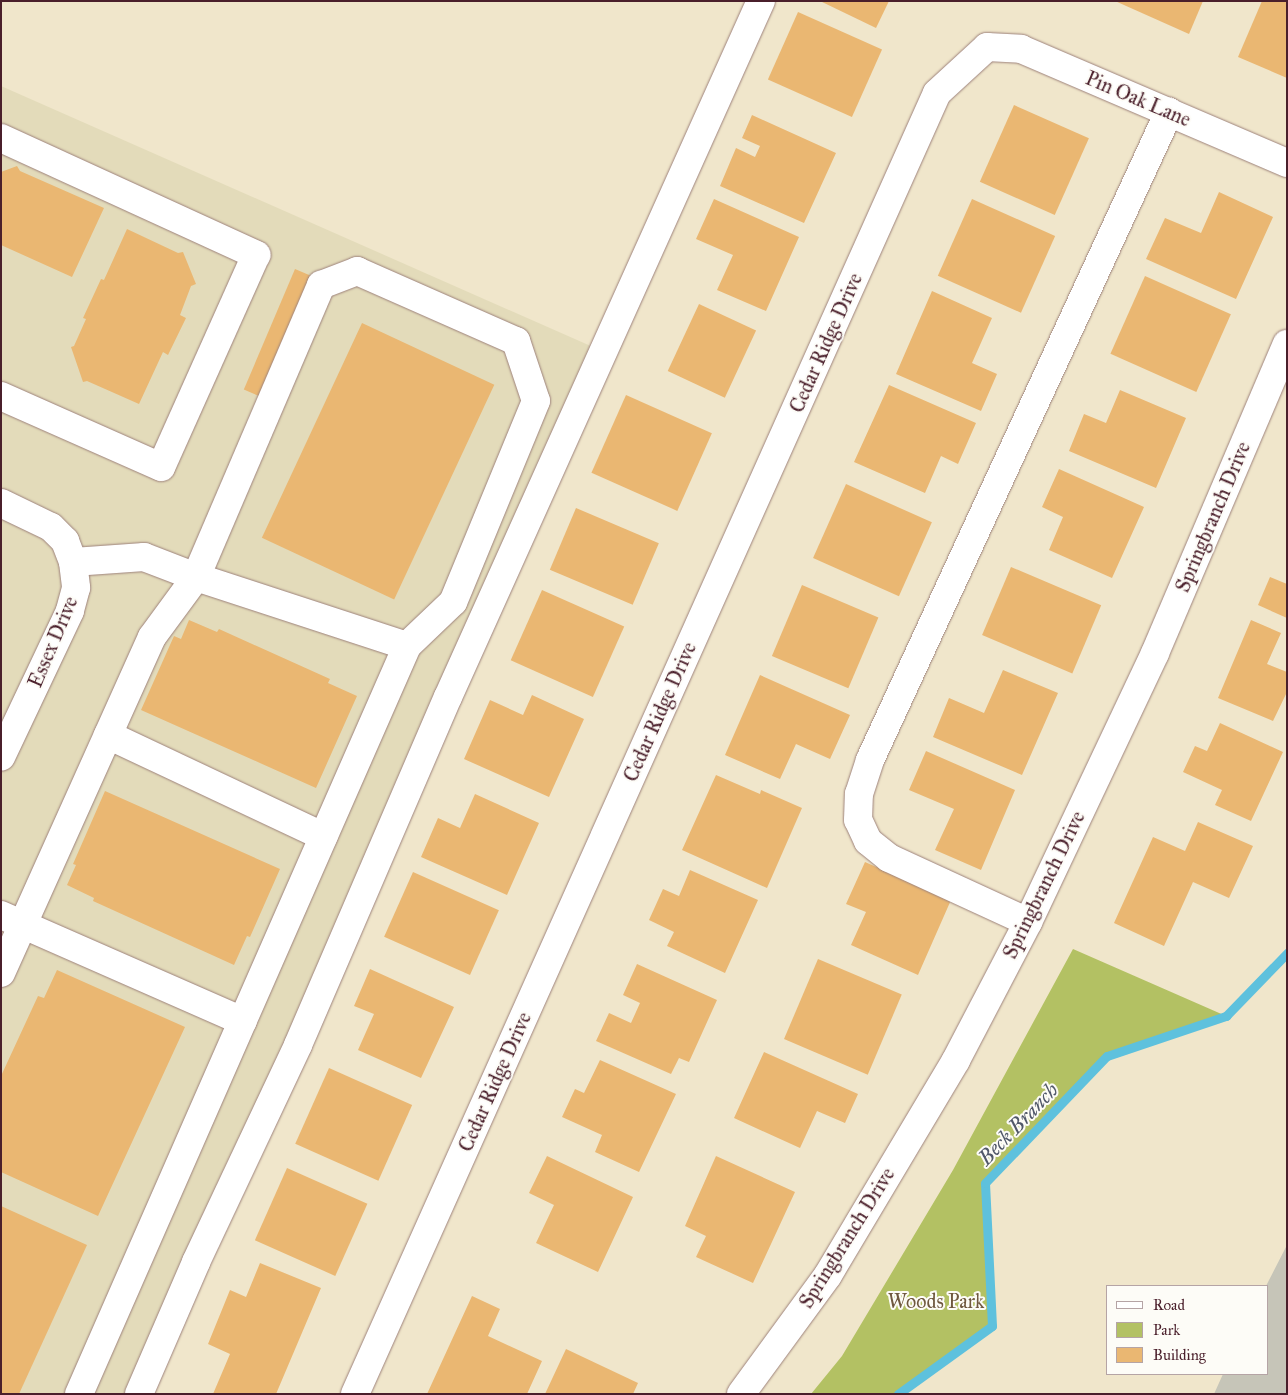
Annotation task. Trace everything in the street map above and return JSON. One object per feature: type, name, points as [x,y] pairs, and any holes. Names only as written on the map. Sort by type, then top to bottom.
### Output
[{"type":"street","points":[[139,1394],[196,1262],[298,1045],[452,688],[760,1]]},
{"type":"street","name":"Pin Oak Lane","points":[[987,47],[1022,49],[1287,163]]},
{"type":"street","name":"Cedar Ridge Drive","points":[[356,1394],[937,93],[987,47]]},
{"type":"street","points":[[1028,922],[889,858],[868,840],[858,820],[859,794],[870,760],[1169,112]]},
{"type":"street","points":[[1,138],[256,255],[161,467],[1,396]]},
{"type":"street","points":[[1,973],[12,920],[108,735],[152,637],[196,577],[321,285],[357,271],[516,341],[536,400],[453,602],[407,646],[78,1394]]},
{"type":"street","name":"Springbranch Drive","points":[[741,1394],[828,1275],[956,1060],[1028,922],[1155,653],[1287,344]]},
{"type":"street","name":"Essex Drive","points":[[1,503],[51,527],[65,541],[73,562],[76,588],[70,611],[1,757]]},
{"type":"street","points":[[73,562],[144,557],[196,577],[407,646]]},
{"type":"street","points":[[108,735],[323,836]]},
{"type":"street","points":[[12,920],[243,1020]]},
{"type":"shaded area","points":[[1,86],[593,347],[130,1394],[1,1394]]},
{"type":"shaded area","points":[[1287,1245],[1287,1394],[1214,1394],[1223,1375],[1268,1375],[1267,1285]]},
{"type":"green space","name":"Woods Park","points":[[1073,949],[1226,1016],[1107,1056],[985,1183],[992,1326],[898,1394],[811,1394],[842,1356],[953,1170]]},
{"type":"building","points":[[820,1],[889,1],[876,28]]},
{"type":"building","points":[[1115,1],[1203,1],[1189,34]]},
{"type":"building","points":[[1262,1],[1287,1],[1287,78],[1238,57]]},
{"type":"building","points":[[798,12],[882,49],[852,117],[768,80]]},
{"type":"building","points":[[1014,105],[1089,138],[1055,215],[980,182]]},
{"type":"building","points":[[752,115],[836,153],[804,223],[720,186],[736,148],[755,157],[760,146],[742,138]]},
{"type":"building","points":[[17,166],[20,171],[104,208],[72,277],[1,245],[1,172]]},
{"type":"building","points":[[1219,192],[1273,217],[1236,299],[1146,259],[1165,218],[1201,233]]},
{"type":"building","points":[[714,199],[799,237],[766,311],[717,290],[733,255],[696,239]]},
{"type":"building","points":[[972,199],[1055,236],[1021,313],[938,276]]},
{"type":"building","points":[[127,229],[178,253],[183,252],[196,284],[191,286],[180,315],[186,318],[168,355],[163,352],[139,404],[87,381],[83,382],[71,347],[74,346],[86,319],[83,318],[101,279],[104,280]]},
{"type":"building","points":[[295,269],[316,278],[265,399],[244,390]]},
{"type":"building","points":[[1145,276],[1231,314],[1196,392],[1110,354]]},
{"type":"building","points":[[932,291],[992,318],[972,363],[997,374],[981,411],[896,374]]},
{"type":"building","points":[[699,304],[756,331],[725,398],[668,371]]},
{"type":"building","points":[[362,323],[494,385],[394,599],[262,538]]},
{"type":"building","points":[[889,385],[976,423],[958,464],[941,456],[925,493],[854,462]]},
{"type":"building","points":[[1120,390],[1186,418],[1156,488],[1069,451],[1084,414],[1106,423]]},
{"type":"building","points":[[626,395],[712,433],[677,511],[591,473]]},
{"type":"building","points":[[1059,469],[1144,507],[1112,578],[1049,550],[1063,517],[1042,507]]},
{"type":"building","points":[[846,484],[932,522],[899,596],[813,558]]},
{"type":"building","points":[[576,508],[659,543],[633,605],[550,570]]},
{"type":"building","points":[[1011,567],[1101,605],[1072,673],[982,635]]},
{"type":"building","points":[[1270,577],[1287,584],[1287,618],[1258,605]]},
{"type":"building","points":[[802,585],[878,617],[848,688],[772,656]]},
{"type":"building","points":[[542,590],[624,627],[593,697],[511,660]]},
{"type":"building","points":[[189,620],[217,632],[219,629],[330,679],[328,683],[357,696],[316,788],[141,710],[174,636],[181,639]]},
{"type":"building","points":[[1251,620],[1281,633],[1267,664],[1287,672],[1287,692],[1273,721],[1218,698]]},
{"type":"building","points":[[1003,670],[1058,693],[1022,775],[933,737],[949,698],[984,713]]},
{"type":"building","points":[[760,675],[850,715],[830,759],[796,744],[780,779],[725,755]]},
{"type":"building","points":[[532,695],[584,719],[549,797],[464,759],[490,700],[523,715]]},
{"type":"building","points":[[1220,723],[1283,752],[1251,821],[1215,805],[1222,790],[1183,772],[1195,746],[1207,751]]},
{"type":"building","points":[[926,751],[1015,790],[981,870],[935,850],[954,809],[909,790]]},
{"type":"building","points":[[716,775],[760,794],[761,790],[802,808],[767,888],[682,850]]},
{"type":"building","points":[[105,791],[280,869],[250,937],[247,936],[234,965],[93,901],[94,898],[67,885],[76,865],[73,864]]},
{"type":"building","points":[[475,794],[539,823],[507,895],[421,857],[438,818],[460,828]]},
{"type":"building","points":[[1198,822],[1253,846],[1229,898],[1193,882],[1164,946],[1114,923],[1153,837],[1185,851]]},
{"type":"building","points":[[865,862],[951,900],[918,975],[851,945],[866,912],[846,904]]},
{"type":"building","points":[[690,870],[758,900],[725,973],[667,946],[674,932],[649,920],[663,889],[679,896]]},
{"type":"building","points":[[413,872],[499,910],[470,975],[384,937]]},
{"type":"building","points":[[818,959],[902,995],[868,1075],[784,1039]]},
{"type":"building","points":[[637,964],[717,1000],[689,1062],[679,1058],[671,1074],[596,1041],[609,1013],[631,1023],[640,1003],[623,995]]},
{"type":"building","points":[[370,969],[454,1007],[421,1078],[358,1050],[374,1014],[354,1006]]},
{"type":"building","points":[[57,970],[185,1027],[98,1216],[1,1172],[1,1076],[38,996],[44,998]]},
{"type":"building","points":[[764,1052],[858,1094],[845,1123],[817,1111],[800,1148],[734,1118]]},
{"type":"building","points":[[600,1060],[676,1094],[639,1172],[595,1152],[602,1135],[562,1117],[575,1089],[584,1093]]},
{"type":"building","points":[[329,1068],[412,1105],[378,1181],[295,1144]]},
{"type":"building","points":[[547,1156],[633,1197],[598,1272],[536,1243],[554,1205],[529,1193]]},
{"type":"building","points":[[716,1156],[795,1192],[753,1283],[696,1257],[706,1236],[685,1226]]},
{"type":"building","points":[[287,1168],[367,1204],[335,1276],[255,1240]]},
{"type":"building","points":[[1,1206],[87,1245],[19,1394],[1,1394]]},
{"type":"building","points":[[260,1263],[321,1288],[276,1394],[213,1394],[230,1354],[208,1344],[230,1290],[246,1297]]},
{"type":"building","points":[[472,1296],[500,1309],[488,1336],[542,1361],[527,1394],[427,1394]]},
{"type":"building","points":[[566,1349],[638,1383],[633,1394],[545,1394]]},
{"type":"waterway","name":"Beck Branch","points":[[898,1394],[992,1326],[985,1183],[1107,1056],[1226,1016],[1287,953]]}]
